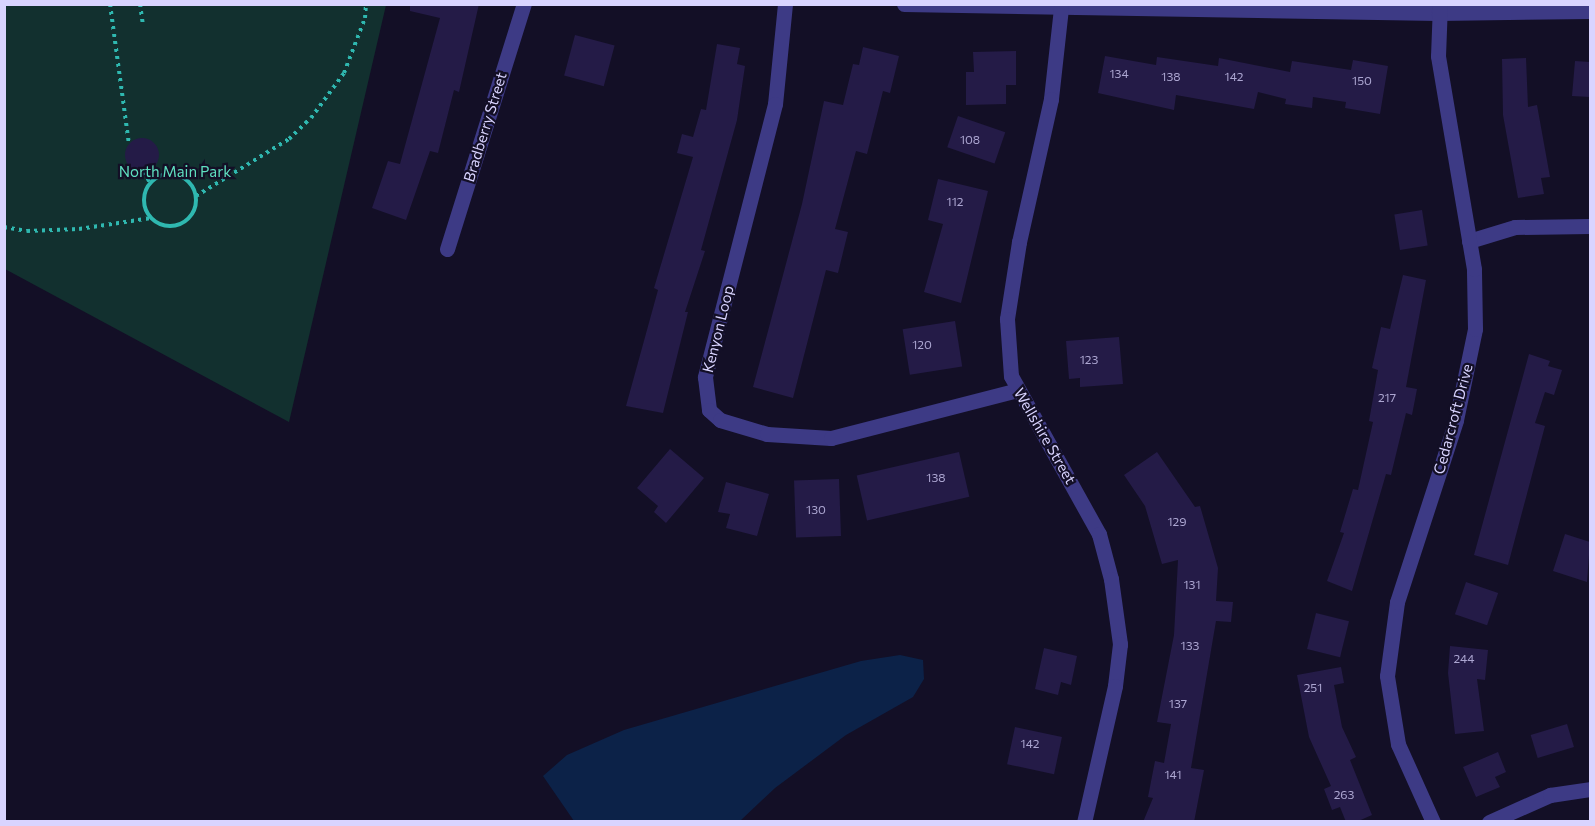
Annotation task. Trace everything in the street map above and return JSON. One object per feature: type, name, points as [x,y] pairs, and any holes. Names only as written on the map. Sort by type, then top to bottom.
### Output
[{"type":"street","name":"Bradberry Street","points":[[447,249],[524,4]]},
{"type":"street","name":"Kenyon Loop","points":[[785,4],[776,104],[705,377],[710,410],[720,420],[767,434],[831,438],[1018,390]]},
{"type":"street","points":[[904,4],[1061,8],[1590,11]]},
{"type":"street","name":"Wellshire Street","points":[[1061,8],[1051,99],[1019,242],[1007,319],[1011,376],[1099,534],[1111,579],[1120,644],[1115,686],[1084,822]]},
{"type":"street","name":"Cedarcroft Drive","points":[[1433,822],[1398,744],[1389,698],[1388,653],[1397,602],[1466,384],[1475,329],[1469,241],[1438,56],[1439,9]]},
{"type":"street","points":[[1469,241],[1515,227],[1590,226]]},
{"type":"street","points":[[1489,822],[1550,795],[1590,789]]},
{"type":"path","points":[[110,4],[129,144]]},
{"type":"path","points":[[140,4],[143,26]]},
{"type":"path","points":[[196,196],[289,139],[312,118],[344,72],[364,18],[366,4]]},
{"type":"path","points":[[144,171],[150,183]]},
{"type":"path","points":[[4,227],[27,231],[79,229],[151,218],[171,226],[182,224],[193,212],[196,196],[184,178],[174,174],[163,175],[150,183],[144,198],[151,218]]},
{"type":"green space","name":"North Main Park","points":[[4,5],[386,5],[289,422],[5,269]]},
{"type":"water","points":[[900,655],[923,660],[924,679],[913,697],[846,735],[775,788],[740,821],[574,821],[543,776],[567,755],[624,730],[861,661]]},
{"type":"building","points":[[410,4],[479,4],[459,92],[454,90],[438,153],[430,151],[406,220],[372,208],[388,161],[400,164],[440,18],[410,11]]},
{"type":"building","points":[[575,35],[615,46],[604,86],[564,76]]},
{"type":"building","points":[[717,44],[740,48],[737,64],[745,66],[737,120],[701,250],[705,251],[685,312],[688,312],[663,413],[626,406],[658,290],[654,288],[693,157],[677,153],[682,134],[693,137],[701,109],[706,110]]},
{"type":"building","points":[[863,47],[899,56],[890,93],[883,91],[867,154],[856,151],[835,229],[848,232],[838,273],[826,270],[793,398],[753,387],[802,204],[824,101],[843,105],[853,64],[859,65]]},
{"type":"building","points":[[1016,51],[1016,85],[1006,85],[1006,104],[966,105],[966,72],[974,72],[973,52]]},
{"type":"building","points":[[1105,56],[1156,65],[1157,57],[1218,66],[1219,58],[1290,72],[1292,61],[1351,70],[1353,60],[1388,66],[1380,114],[1345,108],[1346,102],[1313,97],[1312,108],[1285,104],[1286,99],[1258,92],[1254,109],[1176,95],[1174,110],[1098,93]]},
{"type":"building","points":[[1526,58],[1528,107],[1537,105],[1550,177],[1541,178],[1544,194],[1518,198],[1503,115],[1502,59]]},
{"type":"building","points":[[1575,61],[1590,62],[1590,97],[1572,96]]},
{"type":"building","points":[[958,116],[1005,132],[995,163],[947,147]]},
{"type":"building","points":[[142,138],[154,143],[159,155],[154,167],[142,172],[130,167],[125,155],[130,143]]},
{"type":"building","points":[[938,179],[988,191],[961,303],[924,292],[943,224],[928,220]]},
{"type":"building","points":[[1422,210],[1428,246],[1400,250],[1394,214]]},
{"type":"building","points":[[1403,275],[1426,280],[1406,387],[1417,389],[1412,415],[1406,413],[1391,475],[1386,474],[1352,591],[1327,581],[1344,533],[1340,532],[1353,489],[1358,490],[1373,422],[1369,421],[1378,370],[1372,368],[1381,327],[1390,329]]},
{"type":"building","points":[[955,321],[962,366],[910,375],[903,329]]},
{"type":"building","points":[[1119,337],[1123,384],[1080,387],[1080,378],[1069,379],[1066,341]]},
{"type":"building","points":[[1529,354],[1550,361],[1548,366],[1562,370],[1554,395],[1545,392],[1535,423],[1545,426],[1508,565],[1474,555]]},
{"type":"building","points":[[670,449],[704,478],[666,523],[654,512],[658,506],[637,488]]},
{"type":"building","points":[[959,452],[969,497],[867,520],[857,476]]},
{"type":"building","points":[[1157,452],[1195,507],[1200,506],[1218,568],[1216,601],[1233,602],[1231,622],[1216,621],[1191,768],[1204,770],[1194,822],[1143,822],[1153,798],[1148,797],[1155,761],[1164,763],[1171,724],[1157,722],[1174,635],[1178,560],[1162,564],[1145,506],[1124,475]]},
{"type":"building","points":[[839,479],[841,536],[796,538],[794,481]]},
{"type":"building","points":[[726,482],[769,494],[757,536],[726,528],[730,514],[718,512]]},
{"type":"building","points":[[1565,534],[1590,542],[1587,582],[1553,571]]},
{"type":"building","points":[[1466,582],[1498,593],[1487,625],[1455,614]]},
{"type":"building","points":[[1316,613],[1349,621],[1340,657],[1307,649]]},
{"type":"building","points":[[1450,646],[1488,650],[1485,680],[1477,679],[1484,731],[1455,734],[1448,673]]},
{"type":"building","points":[[1044,648],[1077,656],[1071,685],[1061,682],[1058,695],[1035,689]]},
{"type":"building","points":[[1341,667],[1344,683],[1334,685],[1342,727],[1356,757],[1350,760],[1372,815],[1356,822],[1346,822],[1340,807],[1332,810],[1324,789],[1331,786],[1309,737],[1297,675]]},
{"type":"building","points":[[1567,724],[1574,747],[1538,758],[1531,735]]},
{"type":"building","points":[[1015,727],[1062,737],[1054,774],[1007,764]]},
{"type":"building","points":[[1498,752],[1506,772],[1495,777],[1500,787],[1476,797],[1463,767]]}]
